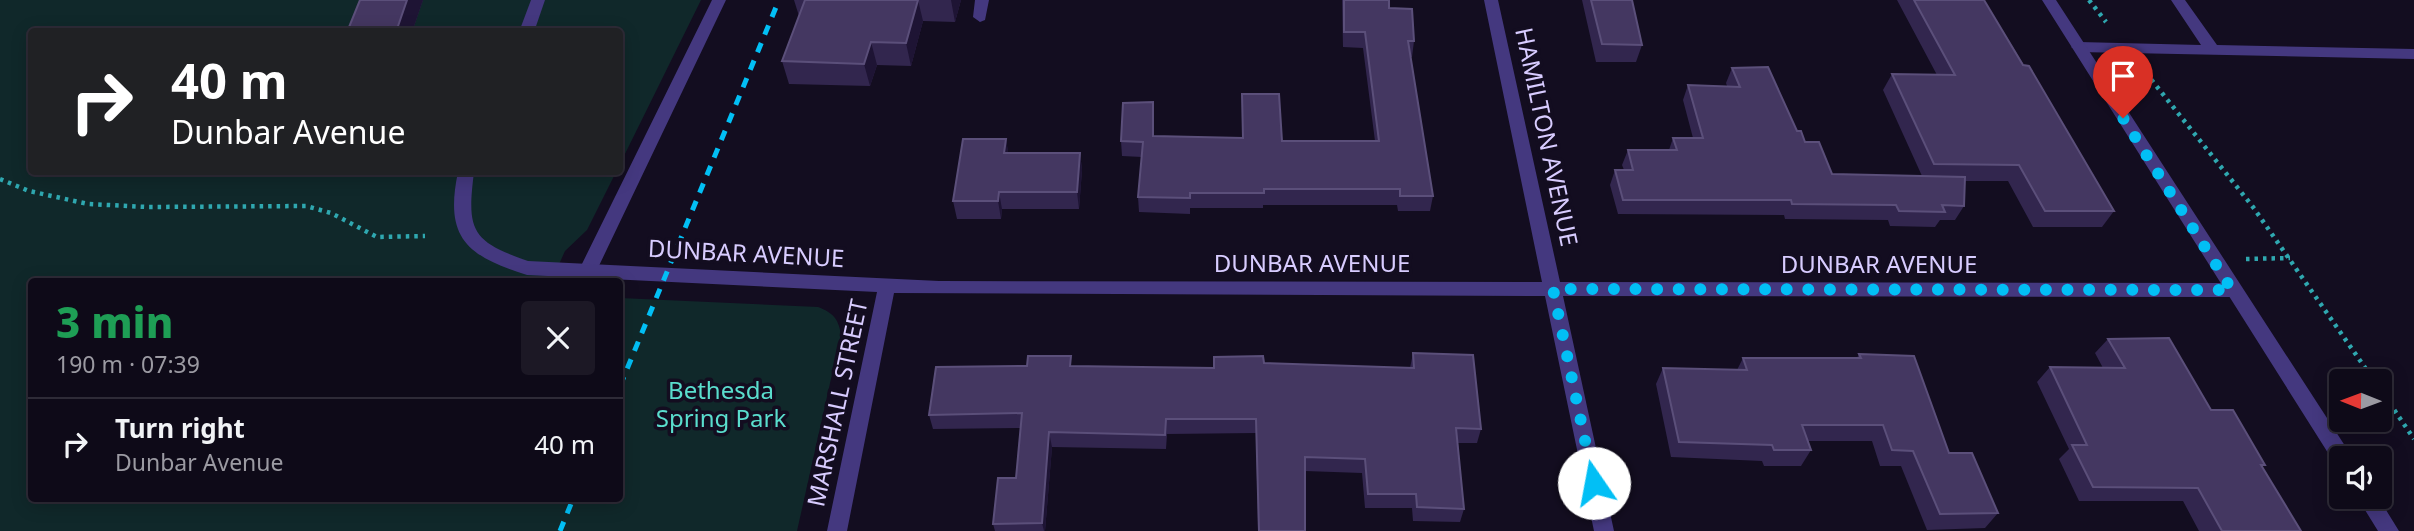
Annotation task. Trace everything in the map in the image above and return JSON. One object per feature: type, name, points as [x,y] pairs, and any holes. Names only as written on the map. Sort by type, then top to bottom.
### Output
[{"type":"street","points":[[528,28],[538,0]]},
{"type":"street","points":[[587,272],[719,0]]},
{"type":"street","points":[[980,17],[982,0]]},
{"type":"street","name":"HAMILTON AVENUE","points":[[1492,0],[1605,531]]},
{"type":"street","points":[[2049,0],[2334,446]]},
{"type":"street","points":[[2178,0],[2213,51]]},
{"type":"street","points":[[2079,47],[2414,54]]},
{"type":"street","name":"DUNBAR AVENUE","points":[[465,175],[459,198],[461,222],[475,244],[494,258],[527,268],[587,272],[887,285],[2232,290]]},
{"type":"street","name":"MARSHALL STREET","points":[[837,531],[887,285]]},
{"type":"street","points":[[2375,509],[2389,531]]},
{"type":"path","points":[[2089,0],[2290,258],[2366,369]]},
{"type":"path","points":[[0,179],[26,192],[66,202],[116,206],[317,208],[376,236],[393,239],[425,236]]},
{"type":"path","points":[[2255,258],[2290,258]]},
{"type":"path","points":[[2392,407],[2414,439]]},
{"type":"green space","name":"Bethesda Spring Park","points":[[0,0],[701,0],[623,158],[623,28],[28,28],[28,175],[614,175],[587,230],[565,251],[553,278],[28,278],[28,502],[623,502],[623,298],[818,307],[834,317],[841,334],[797,531],[0,531]]},
{"type":"building","points":[[360,0],[407,0],[397,28],[349,28]]},
{"type":"building","points":[[805,0],[918,0],[906,43],[871,42],[864,64],[782,61]]},
{"type":"building","points":[[1344,0],[1389,0],[1389,8],[1412,9],[1414,41],[1408,41],[1433,196],[1400,196],[1400,189],[1264,189],[1264,193],[1190,193],[1190,198],[1138,197],[1143,142],[1121,141],[1123,103],[1153,102],[1153,136],[1243,138],[1242,94],[1279,94],[1282,141],[1379,141],[1365,32],[1344,32]]},
{"type":"building","points":[[1591,0],[1632,0],[1642,45],[1602,44]]},
{"type":"building","points":[[1914,0],[1984,0],[2023,65],[2029,66],[2114,211],[2045,211],[2019,165],[1934,164],[1892,74],[1955,75]]},
{"type":"building","points":[[1768,67],[1797,131],[1801,131],[1805,142],[1819,142],[1832,174],[1965,177],[1964,206],[1942,205],[1945,212],[1899,211],[1896,205],[1792,204],[1791,200],[1623,200],[1615,170],[1633,170],[1628,150],[1677,150],[1673,138],[1703,138],[1688,85],[1740,87],[1732,68]]},
{"type":"building","points":[[963,139],[1006,139],[1004,153],[1080,153],[1077,192],[999,192],[998,201],[953,201]]},
{"type":"building","points":[[2169,338],[2211,410],[2233,410],[2265,465],[2261,465],[2301,531],[2222,531],[2198,488],[2093,487],[2072,445],[2087,445],[2050,367],[2125,368],[2108,339]]},
{"type":"building","points":[[1413,353],[1473,355],[1481,429],[1456,428],[1464,509],[1417,507],[1416,494],[1368,494],[1365,459],[1305,457],[1305,531],[1259,531],[1256,419],[1166,419],[1165,435],[1049,432],[1042,523],[993,524],[998,478],[1016,478],[1022,413],[929,415],[936,367],[1027,366],[1028,356],[1071,356],[1070,366],[1214,368],[1214,357],[1263,356],[1264,363],[1414,368]]},
{"type":"building","points":[[1859,354],[1914,356],[1949,453],[1972,453],[1998,513],[1940,514],[1913,451],[1892,450],[1883,425],[1802,425],[1811,450],[1774,450],[1772,445],[1679,442],[1663,368],[1747,370],[1743,358],[1861,358]]},
{"type":"railway","points":[[623,379],[779,0]]},
{"type":"railway","points":[[560,531],[572,502]]},
{"type":"route","points":[[1594,483],[1553,289],[2232,290],[2123,118]]}]
